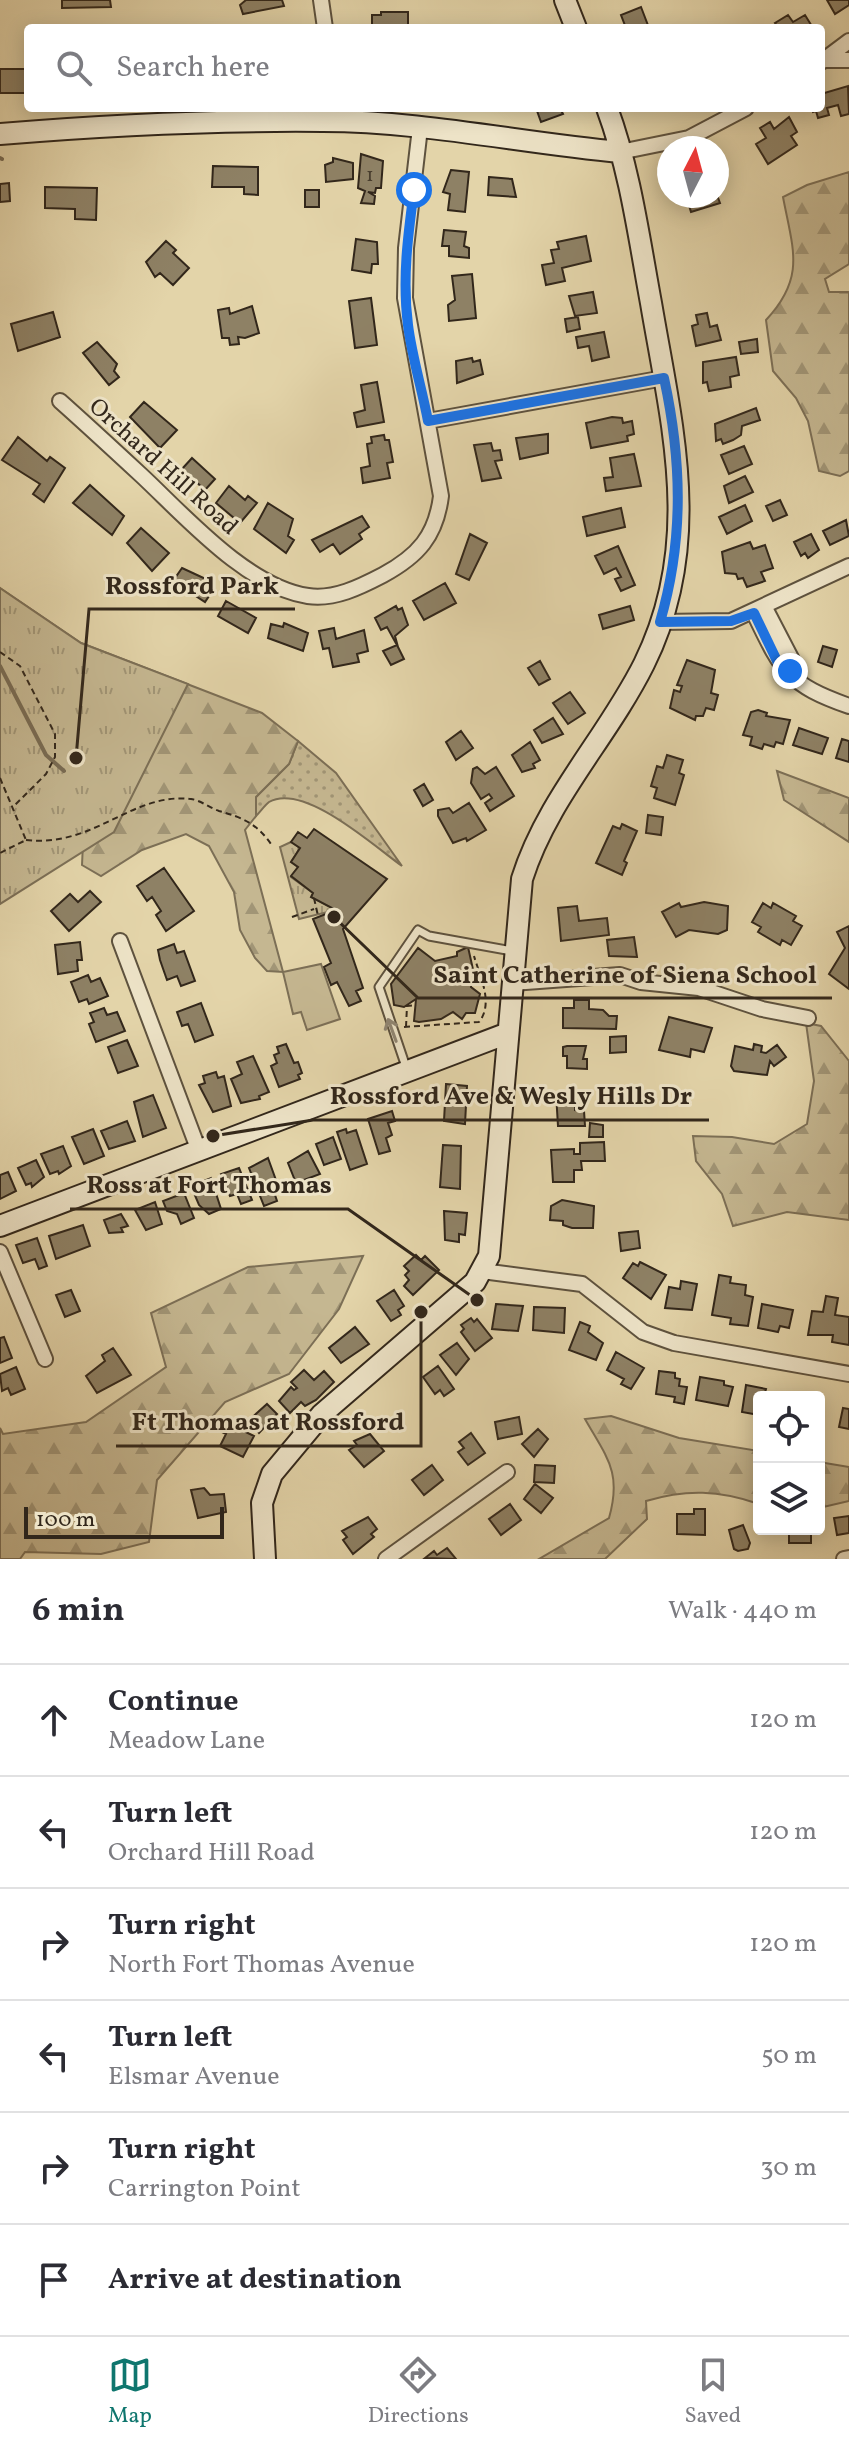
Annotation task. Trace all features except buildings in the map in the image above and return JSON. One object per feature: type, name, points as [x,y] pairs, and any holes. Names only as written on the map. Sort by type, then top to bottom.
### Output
[{"type":"street","points":[[321,0],[324,24]]},
{"type":"street","points":[[565,0],[574,24]]},
{"type":"street","points":[[825,59],[849,41]]},
{"type":"street","points":[[825,61],[849,60]]},
{"type":"street","points":[[265,1559],[262,1503],[272,1474],[322,1414],[475,1282],[482,1271],[493,1234],[519,899],[530,854],[560,799],[644,664],[671,580],[680,494],[678,448],[620,152],[608,112]]},
{"type":"street","points":[[0,134],[325,114],[620,152],[689,138],[738,112]]},
{"type":"street","name":"Orchard Hill Road","points":[[60,401],[225,552],[285,590],[319,597],[338,594],[409,560],[428,540],[438,517],[441,496],[405,298],[406,248],[420,128]]},
{"type":"street","points":[[428,421],[664,378]]},
{"type":"street","points":[[660,622],[731,621],[849,566]]},
{"type":"street","points":[[760,610],[778,663],[790,671],[806,690],[849,706]]},
{"type":"street","points":[[120,941],[199,1151]]},
{"type":"street","points":[[512,983],[620,975],[641,982],[699,988],[762,1009],[808,1018]]},
{"type":"street","points":[[0,1226],[508,1033]]},
{"type":"street","points":[[0,1252],[45,1359]]},
{"type":"street","points":[[482,1271],[582,1284],[608,1301],[643,1332],[674,1343],[849,1374]]},
{"type":"street","points":[[386,1559],[507,1472]]},
{"type":"lane","points":[[408,1073],[379,987],[418,930],[429,936],[514,952]]},
{"type":"path","points":[[0,652],[20,666],[55,734],[55,757],[46,774],[13,807]]},
{"type":"path","points":[[0,778],[26,840]]},
{"type":"path","points":[[0,853],[26,840],[52,843],[92,832],[139,807],[192,799],[217,810],[242,815],[263,832],[273,847]]},
{"type":"path","points":[[314,898],[318,916]]},
{"type":"path","points":[[292,917],[314,909]]},
{"type":"path","points":[[399,1027],[470,1025],[484,1015],[487,1001],[474,944]]},
{"type":"path","points":[[406,1027],[407,1006],[416,1005]]},
{"type":"path","points":[[477,1011],[484,1015]]},
{"type":"green space","points":[[849,172],[849,264],[825,279],[829,292],[849,292],[849,471],[840,476],[819,471],[808,421],[796,398],[773,371],[766,320],[779,305],[792,276],[793,248],[783,197],[807,185]]},
{"type":"green space","points":[[0,588],[81,643],[262,713],[298,741],[289,764],[256,797],[256,816],[245,830],[283,972],[267,971],[255,958],[240,930],[234,892],[209,846],[186,834],[142,850],[101,876],[82,865],[84,822]]},
{"type":"green space","points":[[0,588],[81,643],[188,684],[114,832],[0,904]]},
{"type":"green space","points":[[298,741],[336,773],[402,866],[338,819],[301,801],[284,798],[269,802],[256,816],[256,797],[289,764]]},
{"type":"green space","points":[[777,771],[849,798],[849,842],[784,800]]},
{"type":"green space","points":[[291,842],[300,848],[291,862],[298,867],[291,877],[313,893],[312,897],[336,910],[299,919],[280,847]]},
{"type":"green space","points":[[321,964],[340,1019],[307,1030],[301,1012],[293,1014],[283,972]]},
{"type":"green space","points":[[806,1023],[821,1026],[849,1061],[849,1220],[787,1212],[733,1226],[722,1194],[696,1161],[693,1136],[732,1137],[774,1144],[807,1124],[814,1081]]},
{"type":"green space","points":[[363,1256],[339,1309],[289,1374],[225,1402],[157,1480],[149,1542],[101,1554],[25,1552],[20,1559],[0,1559],[0,1428],[3,1434],[86,1422],[166,1367],[151,1313],[248,1267]]},
{"type":"green space","points":[[611,1416],[679,1438],[753,1450],[753,1502],[702,1493],[661,1497],[646,1501],[647,1519],[605,1559],[539,1559],[609,1518],[613,1502],[613,1477],[606,1455],[585,1419]]},
{"type":"green space","points":[[825,1463],[849,1467],[849,1501],[825,1507]]},
{"type":"waterway","points":[[0,666],[46,755],[64,771]]},
{"type":"place","name":"Rossford Park","points":[[76,758]]},
{"type":"place","name":"Saint Catherine of Siena School","points":[[334,917]]},
{"type":"place","name":"Rossford Ave & Wesly Hills Dr","points":[[213,1136]]},
{"type":"place","name":"Ross at Fort Thomas","points":[[477,1300]]},
{"type":"place","name":"Ft Thomas at Rossford","points":[[421,1312]]},
{"type":"route","points":[[414,190],[406,248],[405,298],[407,323],[428,421],[664,378],[678,448],[680,494],[671,580],[660,622],[731,621],[754,613],[778,663],[790,671]]}]
